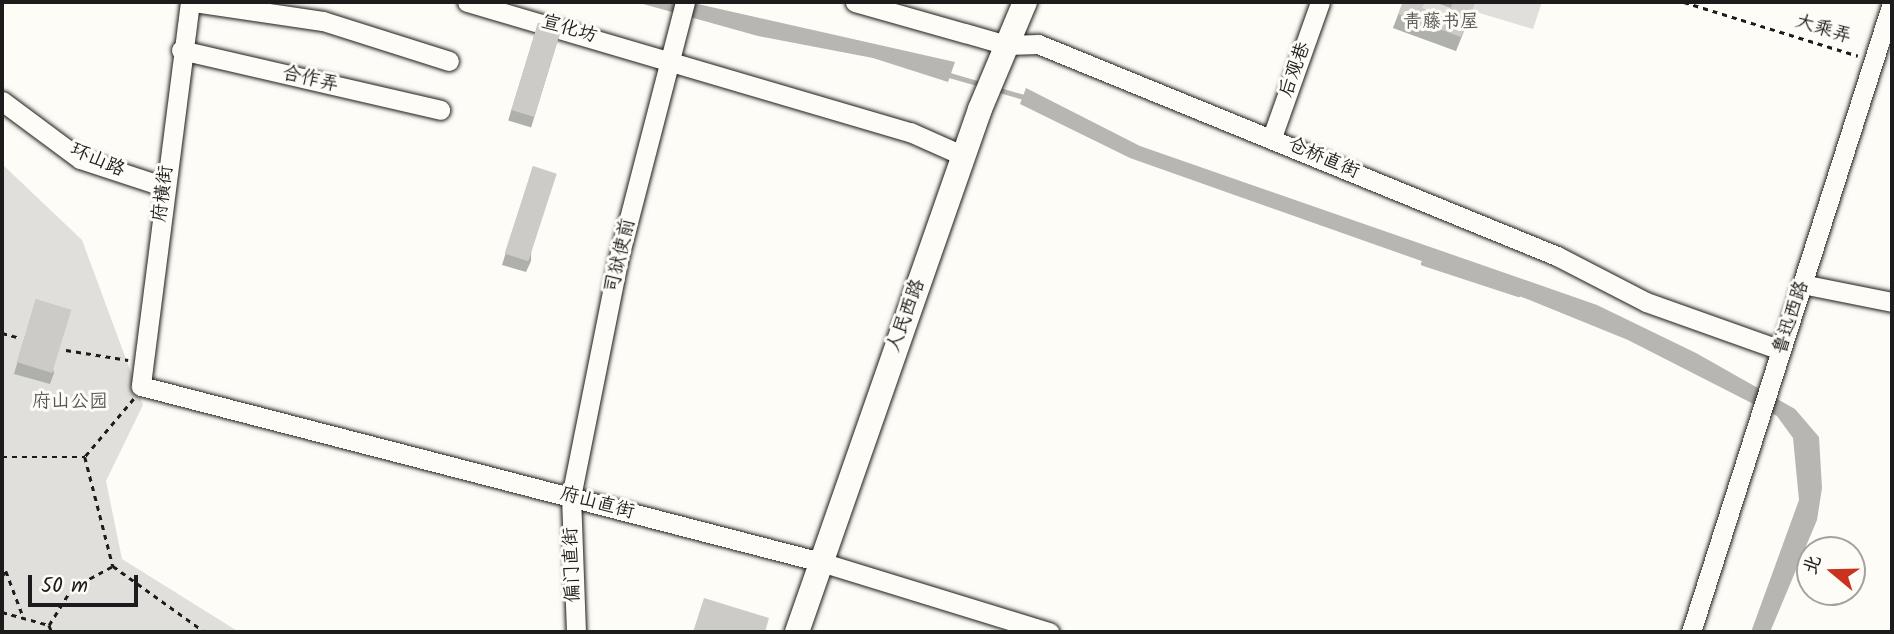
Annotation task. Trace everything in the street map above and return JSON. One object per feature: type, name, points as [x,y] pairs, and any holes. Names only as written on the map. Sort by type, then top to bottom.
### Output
[{"type":"main road","name":"人民西路","points":[[797,632],[980,109],[1025,2]]},
{"type":"street","name":"府横街","points":[[141,386],[181,50],[192,2]]},
{"type":"street","points":[[192,2],[323,21],[449,61]]},
{"type":"street","name":"宣化坊","points":[[467,2],[671,58],[910,132],[964,156]]},
{"type":"street","name":"仓桥直街","points":[[855,2],[1007,44],[1038,44],[1272,137],[1558,256],[1646,302],[1781,350]]},
{"type":"street","name":"后观巷","points":[[1272,137],[1320,2]]},
{"type":"street","name":"鲁迅西路","points":[[1691,632],[1892,3]]},
{"type":"street","name":"司狱使前","points":[[571,497],[618,261],[683,10]]},
{"type":"street","name":"合作弄","points":[[181,50],[440,110]]},
{"type":"street","name":"环山路","points":[[2,101],[80,159],[165,187]]},
{"type":"street","points":[[1802,284],[1892,302]]},
{"type":"street","name":"府山直街","points":[[141,386],[821,562],[1049,632]]},
{"type":"street","name":"偏门直街","points":[[571,497],[576,632]]},
{"type":"path","name":"大乘弄","points":[[1685,2],[1874,61]]},
{"type":"path","points":[[2,333],[17,338]]},
{"type":"path","points":[[66,350],[112,360]]},
{"type":"path","points":[[85,457],[141,386]]},
{"type":"path","points":[[2,457],[85,457]]},
{"type":"path","points":[[85,457],[113,566],[205,632]]},
{"type":"path","points":[[49,625],[72,588],[113,566]]},
{"type":"path","points":[[2,576],[6,572],[24,619]]},
{"type":"path","points":[[2,612],[49,625]]},
{"type":"path","points":[[49,625],[52,632]]},
{"type":"green space","name":"青藤书屋","points":[[1403,2],[1542,2],[1533,29],[1473,11],[1456,51],[1393,28]]},
{"type":"green space","name":"府山公园","points":[[2,164],[82,240],[143,405],[106,481],[122,559],[239,632],[2,632]]},
{"type":"shaded area","points":[[636,2],[689,2],[955,62],[948,82],[873,58],[758,36]]},
{"type":"shaded area","points":[[1026,88],[1140,146],[1597,305],[1696,353],[1795,409],[1819,437],[1822,488],[1817,520],[1810,536],[1796,536],[1796,570],[1770,632],[1751,632],[1799,500],[1793,438],[1777,416],[1628,340],[1512,293],[1130,158],[1020,104]]},
{"type":"building","points":[[1403,2],[1425,2],[1422,8],[1447,17],[1453,2],[1475,2],[1461,37],[1398,14]]},
{"type":"building","points":[[538,23],[561,30],[534,117],[511,110]]},
{"type":"building","points":[[533,166],[557,174],[528,261],[505,253]]},
{"type":"building","points":[[36,299],[71,310],[52,373],[17,362]]},
{"type":"building","points":[[704,598],[769,618],[765,632],[693,632]]},
{"type":"waterway","points":[[946,74],[981,84]]},
{"type":"waterway","points":[[996,89],[1028,98]]},
{"type":"waterway","points":[[1423,263],[1518,294]]}]
